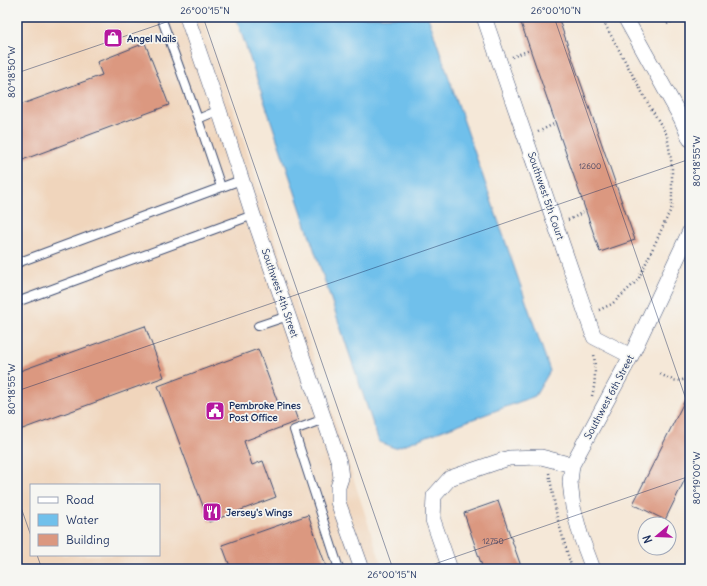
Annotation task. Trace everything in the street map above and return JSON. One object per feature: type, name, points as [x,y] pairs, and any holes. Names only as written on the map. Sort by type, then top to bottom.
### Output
[{"type":"street","name":"Southwest 4th Street","points":[[187,17],[241,180],[339,462],[342,478],[338,487],[338,502],[362,569]]},
{"type":"street","name":"Southwest 5th Court","points":[[484,17],[594,337],[631,356]]},
{"type":"street","points":[[625,17],[681,118],[690,139]]},
{"type":"street","name":"Southwest 6th Street","points":[[593,569],[573,507],[570,482],[572,465],[631,356],[690,231]]},
{"type":"street","points":[[450,569],[433,520],[434,496],[450,478],[509,458],[541,457],[572,465]]},
{"type":"lane","points":[[162,17],[221,187]]},
{"type":"lane","points":[[198,119],[219,110]]},
{"type":"lane","points":[[17,263],[241,180]]},
{"type":"lane","points":[[17,302],[253,215]]},
{"type":"lane","points":[[258,326],[288,316]]},
{"type":"lane","points":[[324,419],[294,430],[339,569]]},
{"type":"path","points":[[587,315],[612,304],[638,280],[672,207],[672,166],[667,136],[601,17]]},
{"type":"path","points":[[667,24],[680,17]]},
{"type":"path","points":[[500,62],[530,50]]},
{"type":"path","points":[[556,224],[575,217],[586,210]]},
{"type":"path","points":[[660,374],[679,382],[686,379],[690,381]]},
{"type":"shaded area","points":[[17,17],[203,17],[383,569],[17,569]]},
{"type":"water","points":[[236,17],[428,17],[550,371],[535,396],[395,448],[379,442]]},
{"type":"building","points":[[519,17],[558,17],[635,240],[600,252]]},
{"type":"building","points":[[145,43],[169,105],[17,162],[17,106],[102,75],[97,62]]},
{"type":"building","points":[[145,326],[164,377],[17,431],[17,372]]},
{"type":"building","points":[[258,349],[281,411],[293,407],[298,421],[244,441],[252,465],[263,461],[276,497],[209,522],[158,386]]},
{"type":"building","points":[[690,390],[690,469],[667,516],[657,516],[633,504]]},
{"type":"building","points":[[498,501],[522,569],[483,569],[464,513]]},
{"type":"building","points":[[308,515],[327,569],[231,569],[222,545]]},
{"type":"place","name":"Angel Nails","points":[[113,38]]},
{"type":"place","name":"Pembroke Pines Post Office","points":[[215,411]]},
{"type":"place","name":"Jersey's Wings","points":[[212,512]]}]
